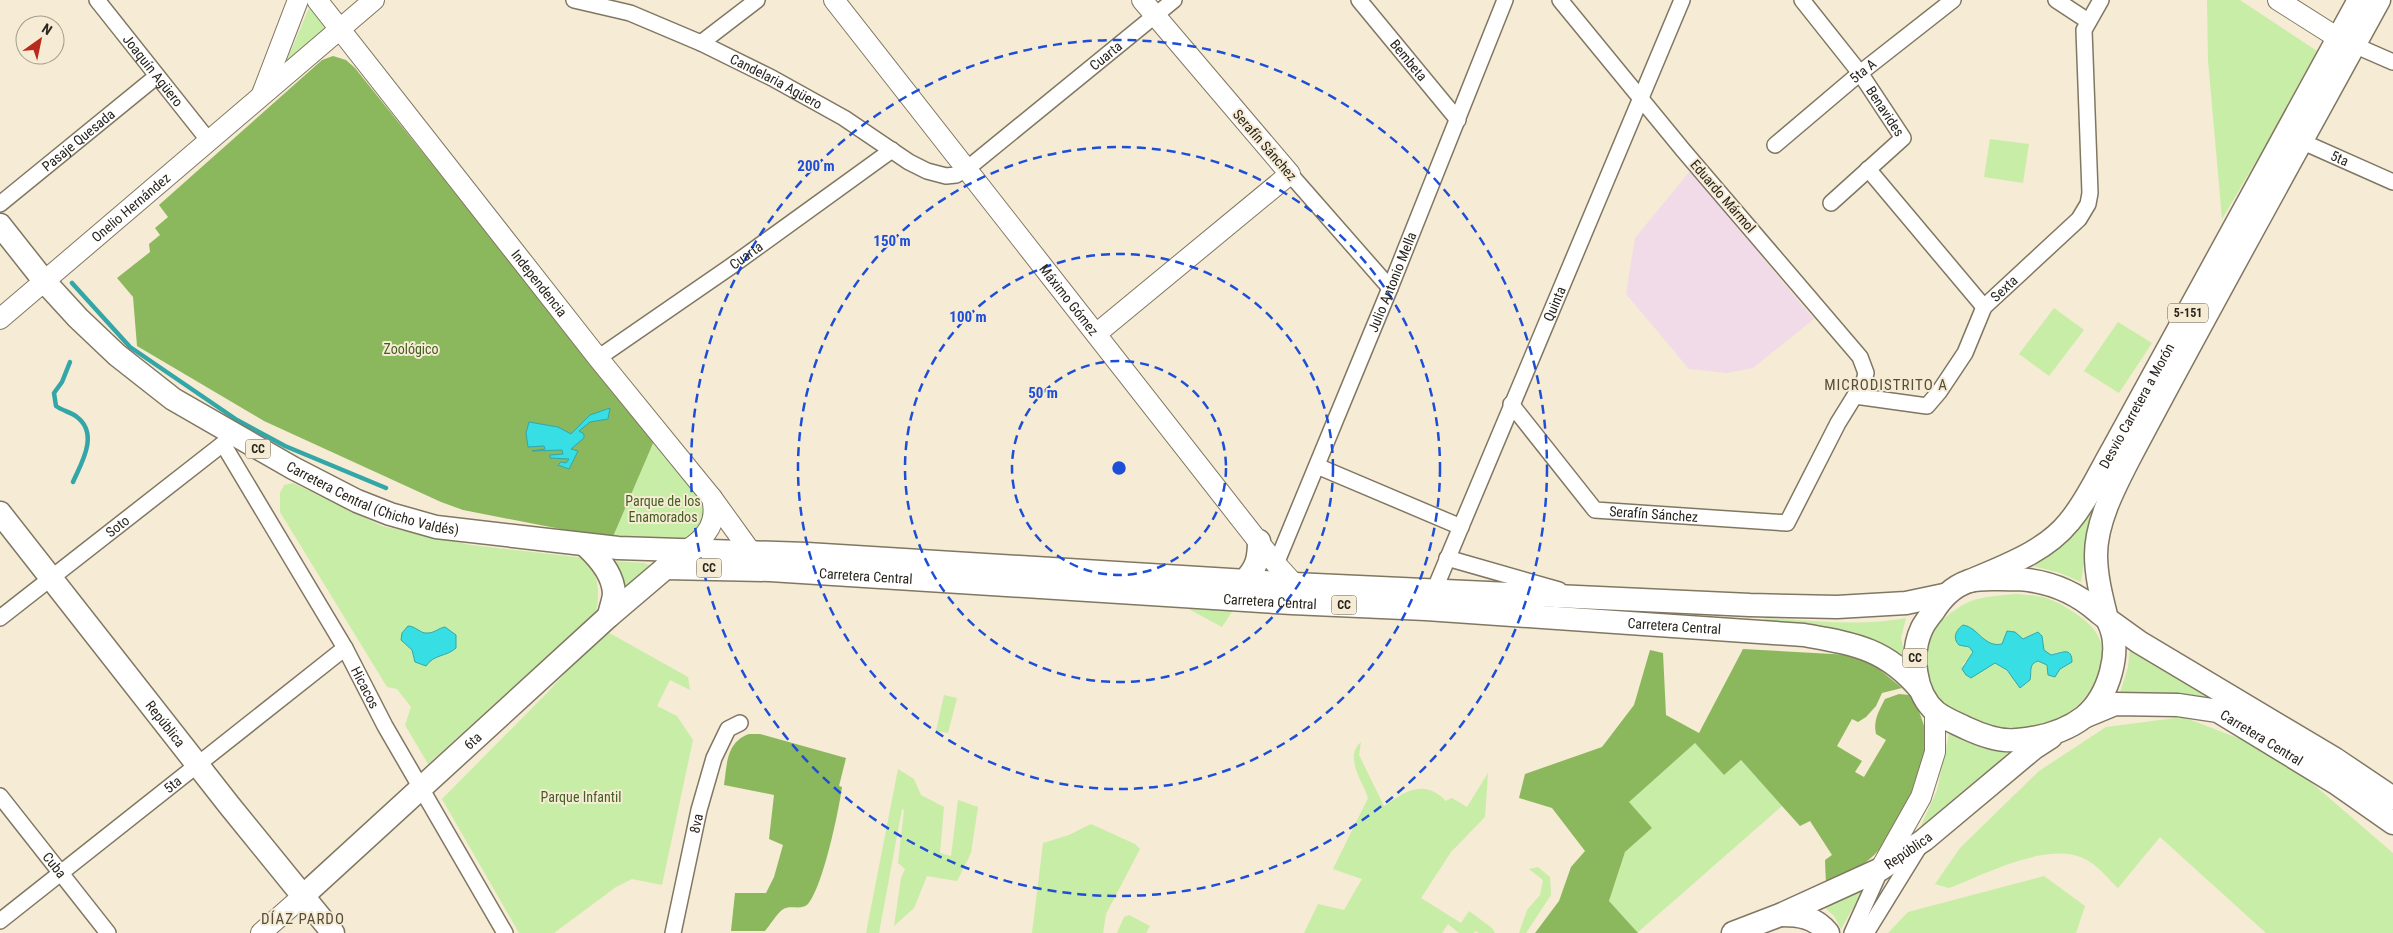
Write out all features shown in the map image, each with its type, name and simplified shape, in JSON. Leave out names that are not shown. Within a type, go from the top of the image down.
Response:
[{"type":"main road","name":"Desvio Carretera a Morón","points":[[2346,42],[2359,0]]},
{"type":"main road","name":"Desvio Carretera a Morón","points":[[1970,581],[2016,560],[2058,535],[2122,453],[2346,42],[2379,0]]},
{"type":"main road","name":"Carretera Central (Chicho Valdés)","points":[[0,225],[45,282],[78,318],[117,355],[228,440],[390,514],[436,527],[586,546],[687,550]]},
{"type":"main road","name":"Desvio Carretera a Morón","points":[[2107,619],[2098,581],[2096,554],[2102,524],[2116,485],[2122,453]]},
{"type":"main road","name":"República","points":[[0,513],[198,766],[333,933]]},
{"type":"main road","points":[[1244,581],[1256,566],[1259,541]]},
{"type":"main road","points":[[586,546],[601,560],[611,580],[614,594],[609,616]]},
{"type":"main road","name":"Carretera Central","points":[[687,550],[752,561],[1431,600],[1804,635],[1858,645],[1882,657],[1908,676],[1920,689]]},
{"type":"main road","name":"6ta","points":[[304,896],[609,616],[687,550]]},
{"type":"main road","name":"Carretera Central","points":[[665,568],[752,561],[1244,581],[1293,593]]},
{"type":"main road","name":"CC","points":[[2034,580],[2063,588],[2084,599],[2107,619],[2115,642],[2112,670],[2099,698],[2085,716],[2060,731],[2016,740],[1991,737],[1950,721],[1935,710],[1920,689],[1915,656],[1922,628],[1944,595],[1970,581],[2034,580]]},
{"type":"main road","name":"Carretera Central","points":[[1431,600],[1583,597],[1765,606],[1837,607],[1906,603],[1944,595]]},
{"type":"main road","name":"Carretera Central","points":[[2107,619],[2139,642],[2336,759],[2393,798]]},
{"type":"main road","name":"Carretera Central","points":[[2085,716],[2115,704],[2178,704],[2218,711],[2336,783],[2393,823]]},
{"type":"main road","name":"República","points":[[1733,933],[1780,915],[1881,869],[1924,840],[2034,748],[2060,731]]},
{"type":"main road","points":[[1780,915],[1807,916],[1823,926],[1828,933]]},
{"type":"street","name":"Joaquín Agüero","points":[[97,0],[209,141]]},
{"type":"street","name":"Onelio Hernández","points":[[262,94],[298,0]]},
{"type":"street","name":"Independencia","points":[[317,0],[598,358],[712,498],[752,561]]},
{"type":"street","name":"Onelio Hernández","points":[[0,319],[374,0]]},
{"type":"street","name":"Candelaria Agüero","points":[[574,0],[630,13],[701,43],[772,78],[844,118],[927,171],[946,176],[956,175],[968,168]]},
{"type":"street","points":[[701,43],[757,0]]},
{"type":"street","name":"Máximo Gómez","points":[[834,0],[968,168],[1259,541],[1276,564],[1293,593]]},
{"type":"street","name":"Serafín Sánchez","points":[[1142,0],[1390,288]]},
{"type":"street","name":"Cuarta","points":[[968,168],[1174,0]]},
{"type":"street","name":"Bembeta","points":[[1359,0],[1458,120]]},
{"type":"street","name":"Julio Antonio Mella","points":[[1276,564],[1390,288],[1505,0]]},
{"type":"street","name":"Eduardo Mármol","points":[[1560,0],[1860,357],[1866,373],[1864,381],[1855,396]]},
{"type":"street","name":"Quinta","points":[[1431,600],[1682,0]]},
{"type":"street","name":"Benavides","points":[[1802,0],[1860,73],[1903,138],[1831,203]]},
{"type":"street","name":"5ta A","points":[[1775,145],[1860,73],[1953,0]]},
{"type":"street","points":[[2056,0],[2088,22]]},
{"type":"street","name":"Sexta","points":[[1855,396],[1927,406],[1940,392],[1965,353],[1984,307],[2079,219],[2088,204],[2084,30],[2101,0]]},
{"type":"street","points":[[2278,0],[2346,42],[2393,62]]},
{"type":"street","name":"Pasaje Quesada","points":[[0,204],[157,76]]},
{"type":"street","name":"5ta","points":[[2294,138],[2393,182]]},
{"type":"street","name":"Cuarta","points":[[598,358],[730,267],[892,150]]},
{"type":"street","points":[[1868,169],[1984,307]]},
{"type":"street","points":[[1096,334],[1290,174]]},
{"type":"street","name":"Serafín Sánchez","points":[[1512,404],[1594,510],[1787,523],[1838,423],[1855,396]]},
{"type":"street","name":"Soto","points":[[0,618],[228,440]]},
{"type":"street","name":"Hicacos","points":[[228,440],[345,648],[385,726],[505,933]]},
{"type":"street","points":[[1317,466],[1460,527]]},
{"type":"street","points":[[687,550],[700,542],[711,527],[715,511],[712,498]]},
{"type":"street","points":[[1447,558],[1583,597]]},
{"type":"street","name":"5ta","points":[[0,921],[345,648]]},
{"type":"street","points":[[1852,933],[1881,869],[1921,797],[1935,752],[1935,710]]},
{"type":"street","name":"8va","points":[[673,933],[698,810],[714,758],[728,729],[740,723]]},
{"type":"street","name":"Cuba","points":[[0,796],[108,933]]},
{"type":"street","points":[[1866,933],[1924,840]]},
{"type":"street","name":"6ta","points":[[261,933],[304,896]]},
{"type":"shaded area","points":[[1690,171],[1814,319],[1753,368],[1727,373],[1689,369],[1626,294],[1635,238]]},
{"type":"green space","points":[[2207,0],[2240,0],[2320,53],[2222,219],[2208,60]]},
{"type":"green space","points":[[312,6],[330,27],[285,65],[309,8]]},
{"type":"green space","name":"Zoológico","points":[[333,56],[346,60],[355,68],[654,441],[612,539],[463,510],[441,502],[264,421],[137,346],[133,297],[117,278],[150,252],[149,244],[160,235],[155,228],[168,217],[159,205],[322,60]]},
{"type":"green space","points":[[1990,139],[2029,144],[2023,183],[1984,177]]},
{"type":"green space","points":[[2054,308],[2084,330],[2049,376],[2019,354]]},
{"type":"green space","points":[[2118,322],[2152,343],[2119,393],[2084,371]]},
{"type":"green space","name":"Parque de los Enamorados","points":[[654,441],[707,509],[708,516],[686,545],[612,539]]},
{"type":"green space","points":[[293,483],[382,526],[471,545],[585,558],[596,577],[598,598],[596,613],[428,764],[405,725],[411,707],[397,689],[387,687],[280,512],[280,493],[284,485]]},
{"type":"green space","points":[[2092,512],[2081,582],[2060,573],[2033,566],[2065,544]]},
{"type":"green space","points":[[611,561],[644,563],[650,565],[619,596]]},
{"type":"green space","points":[[2016,594],[2043,597],[2055,602],[2075,613],[2091,626],[2100,639],[2101,668],[2087,695],[2064,717],[2052,724],[2037,728],[2008,729],[1984,726],[1958,715],[1940,701],[1930,682],[1926,665],[1926,649],[1931,634],[1943,619],[1954,610],[1971,601],[1986,597]],"holes":[[[1975,630],[1986,641],[1994,644],[2002,644],[2006,634],[2015,633],[2023,639],[2027,639],[2034,633],[2042,636],[2044,650],[2051,655],[2061,651],[2070,653],[2072,662],[2048,675],[2047,665],[2038,661],[2035,662],[2029,670],[2026,684],[2022,687],[2003,668],[1995,663],[1984,669],[1962,665],[1972,656],[1972,650],[1966,647]]]},
{"type":"green space","points":[[1183,606],[1235,607],[1222,627]]},
{"type":"green space","points":[[1765,618],[1871,622],[1906,618],[1901,638],[1906,660],[1764,623]]},
{"type":"green space","name":"Parque Infantil","points":[[604,630],[688,677],[690,690],[670,680],[657,706],[677,716],[693,740],[662,885],[632,879],[616,887],[554,933],[519,933],[442,799],[548,692]]},
{"type":"green space","points":[[2130,647],[2225,702],[2173,694],[2120,693],[2128,667]]},
{"type":"green space","points":[[1743,649],[1850,655],[1874,665],[1902,688],[1882,693],[1876,706],[1866,717],[1858,722],[1852,719],[1837,746],[1862,761],[1855,772],[1864,777],[1886,740],[1876,734],[1875,729],[1877,716],[1885,699],[1899,694],[1910,695],[1919,711],[1925,729],[1927,741],[1926,755],[1916,789],[1898,824],[1887,840],[1866,862],[1826,885],[1825,860],[1832,855],[1810,821],[1800,826],[1741,760],[1724,775],[1695,743],[1629,802],[1652,828],[1625,852],[1609,901],[1638,933],[1535,933],[1559,901],[1571,867],[1585,851],[1552,808],[1519,798],[1525,774],[1602,747],[1634,705],[1650,650],[1663,653],[1666,715],[1699,733]]},
{"type":"green space","points":[[944,695],[957,698],[948,733],[936,731]]},
{"type":"green space","points":[[2183,717],[2277,753],[2393,853],[2393,933],[2266,933],[2160,837],[2118,888],[2090,862],[2075,855],[2058,854],[2020,860],[1949,888],[1935,884],[1960,848],[2039,771],[2106,727]]},
{"type":"green space","points":[[1950,729],[2019,747],[1916,837],[1937,790]]},
{"type":"green space","points":[[749,734],[760,734],[846,758],[839,786],[842,787],[838,813],[825,866],[814,895],[805,906],[782,910],[765,931],[731,931],[735,893],[766,893],[774,877],[783,845],[769,839],[774,795],[724,785],[727,762],[732,748],[741,738]]},
{"type":"green space","points":[[1361,742],[1359,755],[1384,806],[1409,791],[1422,789],[1436,793],[1445,801],[1452,798],[1467,807],[1488,773],[1485,817],[1451,852],[1421,898],[1461,923],[1469,911],[1492,928],[1495,933],[1479,933],[1475,931],[1474,933],[1459,933],[1448,924],[1442,933],[1304,933],[1318,904],[1344,910],[1362,879],[1333,869],[1368,798],[1354,762],[1356,748]]},
{"type":"green space","points":[[1695,743],[1724,775],[1741,760],[1782,806],[1637,933],[1609,901],[1625,852],[1652,828],[1628,802]]},
{"type":"green space","points":[[898,769],[914,779],[921,795],[944,807],[940,853],[951,856],[958,800],[978,807],[971,853],[957,881],[927,876],[914,908],[894,926],[901,878],[905,869],[898,863],[904,810],[902,809],[879,933],[866,933]]},
{"type":"green space","points":[[1091,824],[1135,844],[1140,849],[1106,914],[1103,933],[1032,933],[1043,843],[1069,835]]},
{"type":"green space","points":[[1538,867],[1550,877],[1551,895],[1526,933],[1519,933],[1527,910],[1540,895],[1543,880],[1529,869]]},
{"type":"green space","points":[[2044,876],[2085,906],[2076,933],[1888,933],[1908,912]]},
{"type":"green space","points":[[1867,883],[1841,929],[1834,916],[1820,903]]},
{"type":"green space","points":[[1129,915],[1150,926],[1146,933],[1117,933],[1124,917]]},
{"type":"water","points":[[610,408],[608,419],[590,422],[579,431],[584,434],[584,438],[571,449],[578,451],[569,469],[558,465],[561,462],[566,463],[569,459],[550,458],[550,455],[563,454],[562,450],[532,451],[545,449],[544,446],[528,447],[526,433],[529,422],[558,427],[571,434],[590,415]]},
{"type":"water","points":[[1963,625],[1973,629],[1990,643],[1996,644],[2002,644],[2007,631],[2015,632],[2023,639],[2038,632],[2042,636],[2044,650],[2051,655],[2068,652],[2072,657],[2072,662],[2060,669],[2055,677],[2048,675],[2047,665],[2038,661],[2035,662],[2032,666],[2030,680],[2020,688],[2007,670],[1995,663],[1971,678],[1962,669],[1973,652],[1969,647],[1959,645],[1955,637],[1958,629]]},
{"type":"water","points":[[408,626],[425,633],[445,627],[456,635],[456,648],[436,657],[426,666],[415,662],[412,650],[401,640],[402,633]]},
{"type":"waterway","points":[[72,283],[130,347],[237,420],[285,446],[386,488]]},
{"type":"waterway","points":[[70,362],[62,382],[54,393],[56,406],[77,417],[84,424],[87,432],[87,448],[73,482]]},
{"type":"district","name":"MICRODISTRITO A","points":[[1886,385]]},
{"type":"district","name":"DÍAZ PARDO","points":[[303,919]]}]
